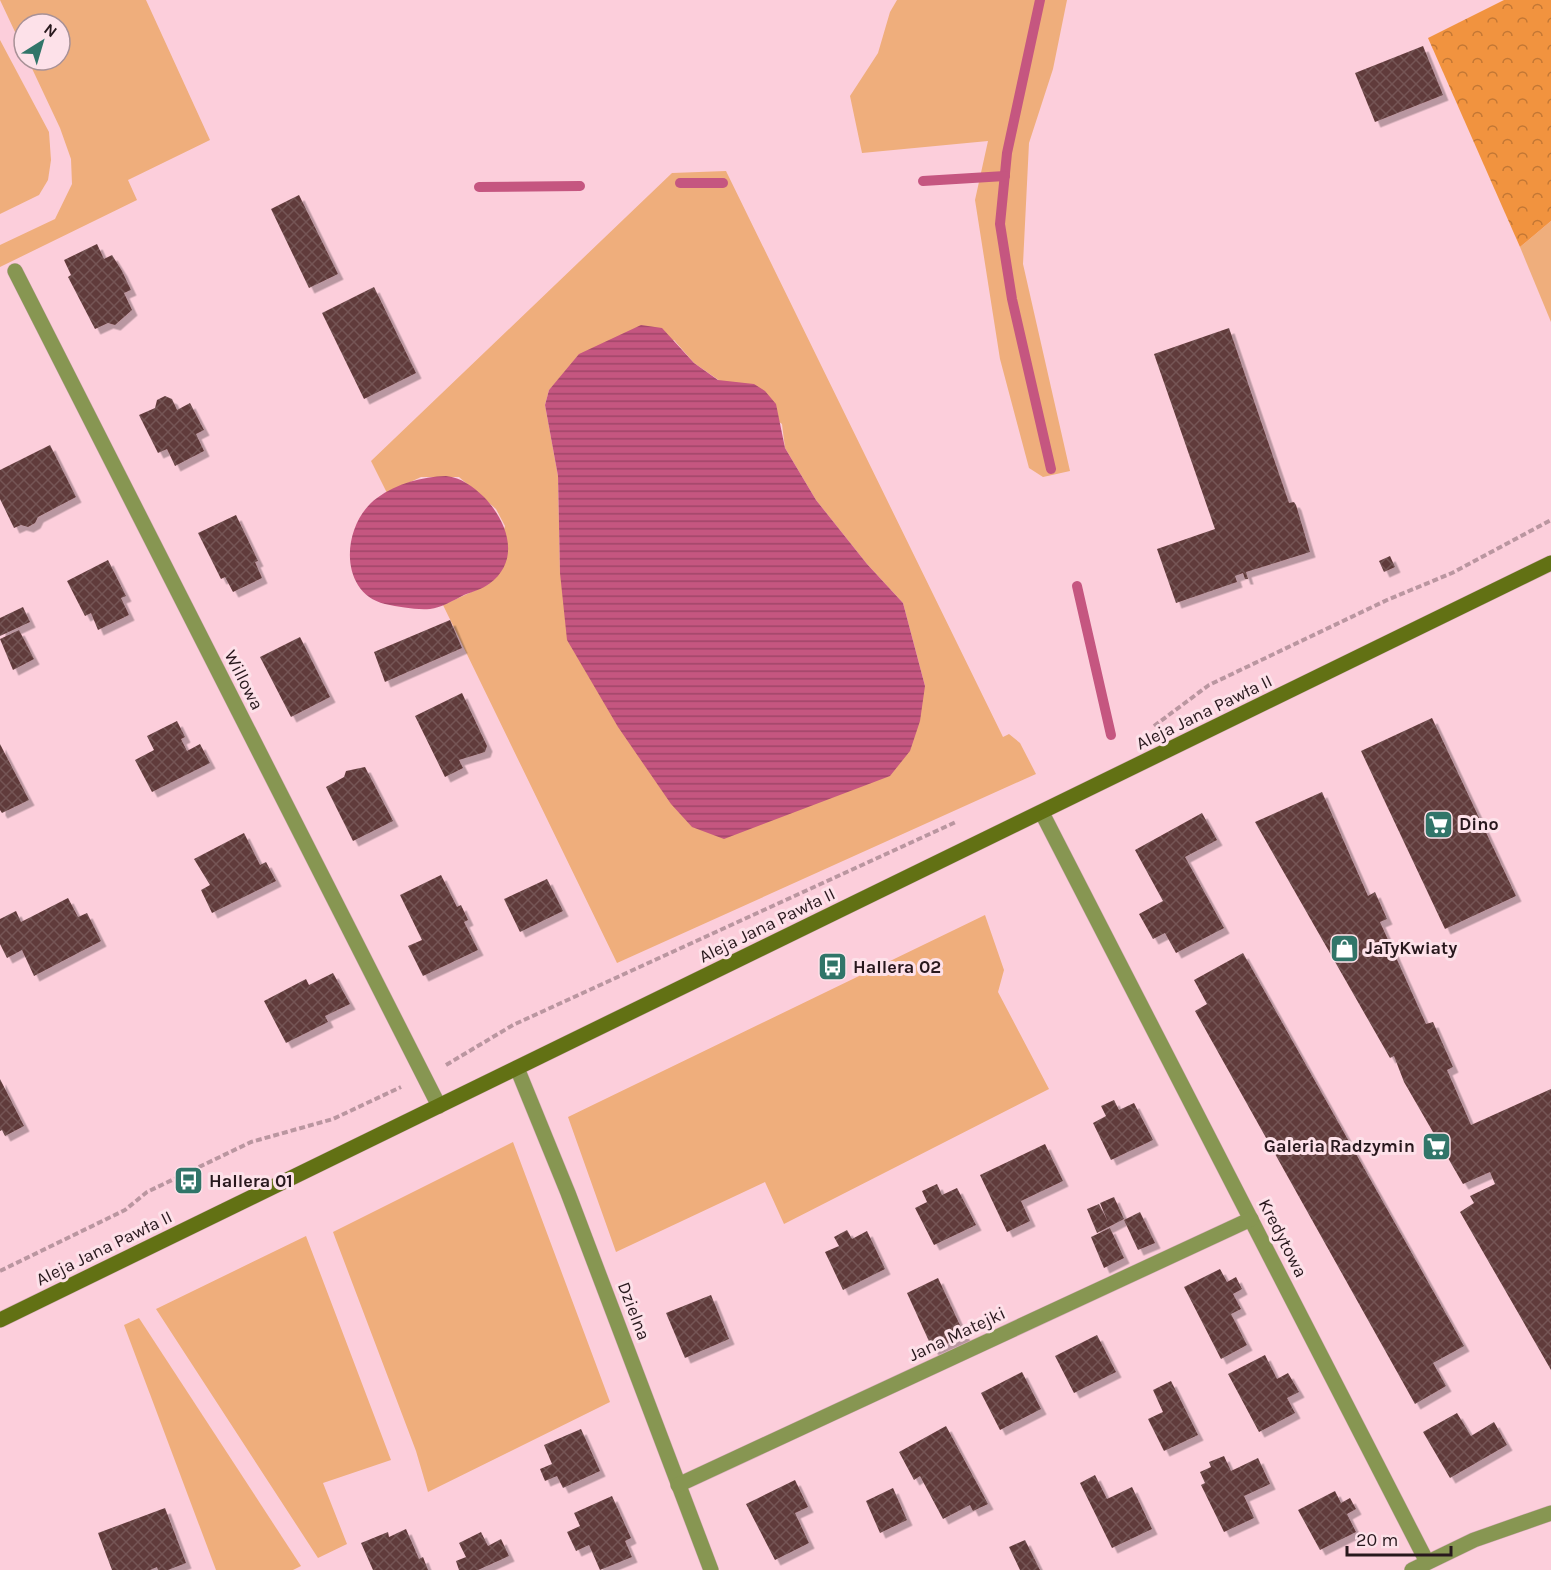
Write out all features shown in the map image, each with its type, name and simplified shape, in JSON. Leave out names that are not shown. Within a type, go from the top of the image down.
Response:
[{"type":"street","name":"Willowa","points":[[15,271],[440,1106]]},
{"type":"street","name":"Aleja Jana Pawła II","points":[[0,1320],[1551,563]]},
{"type":"street","name":"Kredytowa","points":[[1042,813],[1427,1562]]},
{"type":"street","name":"Dzielna","points":[[517,1068],[568,1193],[711,1570]]},
{"type":"street","name":"Jana Matejki","points":[[678,1485],[1251,1219]]},
{"type":"street","points":[[1412,1570],[1474,1540],[1551,1513]]},
{"type":"path","points":[[1183,704],[1209,685],[1387,600],[1452,573],[1551,520]]},
{"type":"path","points":[[0,1270],[126,1210],[147,1192],[251,1142],[333,1119],[424,1076],[513,1025],[915,841]]},
{"type":"shaded area","points":[[0,0],[146,0],[210,140],[128,180],[137,200],[0,267],[0,245],[55,219],[72,184],[71,159],[60,128],[34,72],[72,72],[72,12],[12,12],[12,26]]},
{"type":"shaded area","points":[[897,0],[1067,0],[1053,69],[1029,143],[1023,264],[1070,471],[1043,477],[1029,468],[1000,359],[975,200],[988,141],[862,153],[850,96],[878,53],[890,12]]},
{"type":"shaded area","points":[[0,40],[12,63],[12,72],[17,72],[49,132],[51,160],[48,180],[39,195],[0,214]]},
{"type":"shaded area","points":[[726,171],[1003,737],[1009,734],[1020,743],[1036,774],[617,963],[443,605],[489,584],[505,526],[496,509],[459,477],[421,477],[387,493],[371,461],[672,173]],"holes":[[[674,340],[694,363],[782,424],[785,448],[816,500],[867,564],[903,603],[925,686],[560,573],[558,476],[545,405],[549,390],[561,377]]]},
{"type":"shaded area","points":[[1551,221],[1551,322],[1520,247]]},
{"type":"shaded area","points":[[641,325],[662,328],[694,363],[718,380],[754,384],[765,391],[776,404],[785,448],[816,500],[867,564],[903,603],[925,686],[920,721],[910,751],[890,776],[724,839],[692,827],[671,804],[618,727],[567,640],[560,573],[558,476],[545,405],[549,390],[579,354]]},
{"type":"shaded area","points":[[446,476],[462,481],[475,489],[499,517],[508,540],[508,552],[499,574],[489,584],[430,609],[385,604],[369,597],[359,586],[352,572],[350,556],[351,539],[365,509],[377,498],[401,485],[419,479]]},
{"type":"shaded area","points":[[985,915],[1004,970],[998,992],[1049,1089],[784,1224],[765,1182],[616,1252],[568,1117]]},
{"type":"shaded area","points":[[513,1142],[610,1402],[428,1492],[416,1451],[333,1232]]},
{"type":"shaded area","points":[[306,1236],[391,1460],[323,1483],[347,1544],[318,1558],[156,1309]]},
{"type":"shaded area","points":[[139,1318],[301,1566],[293,1570],[216,1570],[124,1325]]},
{"type":"green space","points":[[1504,0],[1551,0],[1551,221],[1520,247],[1428,38]]},
{"type":"building","points":[[1423,46],[1443,95],[1375,122],[1355,73]]},
{"type":"building","points":[[299,195],[338,274],[309,288],[271,209]]},
{"type":"building","points":[[97,244],[104,259],[112,255],[122,271],[131,290],[124,293],[132,310],[115,325],[108,323],[95,329],[68,277],[71,275],[64,260]]},
{"type":"building","points":[[374,287],[416,373],[364,399],[322,313]]},
{"type":"building","points":[[1229,328],[1289,503],[1294,502],[1296,505],[1310,552],[1246,572],[1248,579],[1245,579],[1243,573],[1235,576],[1237,582],[1176,603],[1157,549],[1215,529],[1154,354]]},
{"type":"building","points":[[165,396],[172,399],[177,410],[190,403],[204,430],[196,434],[204,451],[175,466],[167,449],[158,453],[139,415],[155,408],[157,400]]},
{"type":"building","points":[[50,445],[76,497],[38,517],[35,523],[28,527],[21,525],[14,528],[0,499],[0,470]]},
{"type":"building","points":[[236,515],[258,561],[255,562],[262,578],[233,592],[225,577],[221,579],[198,533]]},
{"type":"building","points":[[1390,556],[1395,567],[1384,572],[1379,561]]},
{"type":"building","points":[[108,560],[126,596],[121,598],[129,615],[98,630],[91,613],[85,616],[67,581]]},
{"type":"building","points":[[23,607],[30,622],[0,636],[0,618]]},
{"type":"building","points":[[450,620],[462,648],[385,682],[374,652]]},
{"type":"building","points":[[19,630],[34,659],[13,670],[0,639]]},
{"type":"building","points":[[300,637],[330,697],[291,717],[260,657]]},
{"type":"building","points":[[462,693],[487,746],[485,752],[459,760],[463,768],[445,777],[415,716]]},
{"type":"building","name":"Dino","points":[[1432,718],[1516,896],[1445,929],[1361,751]]},
{"type":"building","points":[[177,721],[185,737],[181,739],[187,751],[200,744],[210,763],[152,792],[135,760],[154,750],[147,736]]},
{"type":"building","points":[[0,744],[29,800],[2,813],[0,810]]},
{"type":"building","points":[[365,767],[393,821],[353,841],[326,787],[344,777],[346,771]]},
{"type":"building","points":[[1322,792],[1368,896],[1375,892],[1387,919],[1380,922],[1426,1024],[1433,1022],[1453,1067],[1447,1070],[1471,1125],[1551,1089],[1551,1370],[1460,1212],[1474,1203],[1470,1196],[1495,1184],[1490,1172],[1463,1184],[1404,1082],[1394,1056],[1390,1058],[1255,822]]},
{"type":"building","points":[[1202,813],[1217,840],[1185,857],[1224,928],[1176,953],[1165,933],[1153,939],[1139,914],[1163,901],[1135,850]]},
{"type":"building","points":[[244,833],[260,865],[266,862],[276,881],[212,913],[201,890],[210,885],[194,859]]},
{"type":"building","points":[[441,875],[457,907],[461,905],[468,920],[464,922],[478,950],[423,976],[408,946],[422,940],[400,895]]},
{"type":"building","points":[[547,879],[563,911],[520,932],[504,899]]},
{"type":"building","points":[[68,898],[78,917],[87,913],[101,941],[34,976],[22,950],[7,958],[0,944],[0,919],[16,911],[21,922]]},
{"type":"building","points":[[1243,953],[1464,1346],[1433,1363],[1446,1386],[1415,1404],[1195,1011],[1207,1004],[1194,980]]},
{"type":"building","points":[[333,973],[350,1004],[325,1016],[328,1022],[286,1043],[264,1001],[306,979],[309,985]]},
{"type":"building","points":[[0,1079],[24,1126],[5,1136],[2,1130],[0,1131]]},
{"type":"building","points":[[1114,1100],[1119,1110],[1134,1103],[1153,1140],[1111,1160],[1093,1123],[1106,1116],[1101,1106]]},
{"type":"building","points":[[1045,1144],[1063,1181],[1021,1201],[1030,1221],[1007,1232],[980,1175]]},
{"type":"building","points":[[937,1184],[942,1195],[957,1188],[976,1225],[934,1245],[915,1208],[927,1202],[922,1191]]},
{"type":"building","points":[[1114,1197],[1124,1219],[1097,1233],[1087,1209],[1099,1204],[1108,1222],[1100,1203]]},
{"type":"building","points":[[1140,1212],[1155,1243],[1138,1250],[1124,1220]]},
{"type":"building","points":[[1110,1228],[1124,1258],[1104,1268],[1091,1237]]},
{"type":"building","points":[[847,1230],[852,1239],[867,1231],[885,1269],[843,1290],[825,1252],[839,1246],[834,1237]]},
{"type":"building","points":[[1220,1269],[1227,1282],[1236,1277],[1242,1289],[1233,1294],[1241,1309],[1231,1314],[1247,1345],[1221,1359],[1184,1287]]},
{"type":"building","points":[[938,1278],[965,1336],[933,1350],[907,1293]]},
{"type":"building","points":[[711,1295],[729,1339],[685,1358],[666,1313]]},
{"type":"building","points":[[1097,1335],[1116,1372],[1074,1393],[1055,1356]]},
{"type":"building","points":[[1265,1355],[1277,1379],[1288,1373],[1299,1392],[1287,1398],[1295,1413],[1259,1432],[1228,1374]]},
{"type":"building","points":[[1022,1372],[1041,1409],[1000,1430],[981,1393]]},
{"type":"building","points":[[1171,1381],[1198,1435],[1164,1451],[1148,1419],[1163,1412],[1153,1390]]},
{"type":"building","points":[[1457,1413],[1471,1436],[1494,1422],[1507,1445],[1450,1478],[1423,1432]]},
{"type":"building","points":[[946,1426],[988,1504],[973,1511],[970,1505],[943,1519],[920,1476],[914,1480],[899,1452]]},
{"type":"building","points":[[581,1429],[600,1471],[563,1488],[557,1476],[545,1481],[540,1469],[552,1464],[544,1445]]},
{"type":"building","points":[[1224,1456],[1231,1471],[1258,1458],[1270,1484],[1244,1496],[1254,1518],[1224,1532],[1201,1485],[1205,1483],[1200,1472],[1211,1467],[1209,1462]]},
{"type":"building","points":[[1095,1475],[1107,1499],[1132,1487],[1152,1529],[1112,1548],[1080,1483]]},
{"type":"building","points":[[795,1480],[808,1507],[795,1513],[809,1543],[775,1560],[746,1504]]},
{"type":"building","points":[[893,1488],[907,1520],[880,1533],[866,1501]]},
{"type":"building","points":[[1335,1491],[1341,1503],[1350,1498],[1356,1509],[1347,1514],[1356,1532],[1320,1550],[1298,1510]]},
{"type":"building","points":[[612,1496],[631,1538],[625,1541],[632,1557],[600,1570],[589,1545],[576,1551],[567,1532],[580,1526],[574,1513]]},
{"type":"building","points":[[165,1508],[186,1563],[168,1570],[158,1570],[157,1567],[150,1570],[112,1570],[98,1533]]},
{"type":"building","points":[[406,1529],[419,1559],[423,1557],[428,1570],[373,1570],[361,1543],[388,1532],[389,1537]]},
{"type":"building","points":[[481,1532],[488,1546],[501,1539],[509,1556],[478,1570],[459,1570],[456,1561],[466,1557],[459,1543]]},
{"type":"building","points":[[1025,1540],[1040,1570],[1020,1570],[1009,1547]]},
{"type":"waterway","points":[[1040,0],[1007,153],[1000,224],[1012,299],[1051,469]]},
{"type":"waterway","points":[[923,181],[1005,176]]},
{"type":"waterway","points":[[680,183],[723,183]]},
{"type":"waterway","points":[[479,187],[580,186]]},
{"type":"waterway","points":[[1077,586],[1111,735]]},
{"type":"place","name":"Dino","points":[[1438,824]]},
{"type":"place","name":"JaTyKwiaty","points":[[1344,948]]},
{"type":"place","name":"Hallera 02","points":[[832,967]]},
{"type":"place","name":"Galeria Radzymin","points":[[1436,1146]]},
{"type":"place","name":"Hallera 01","points":[[188,1181]]}]
